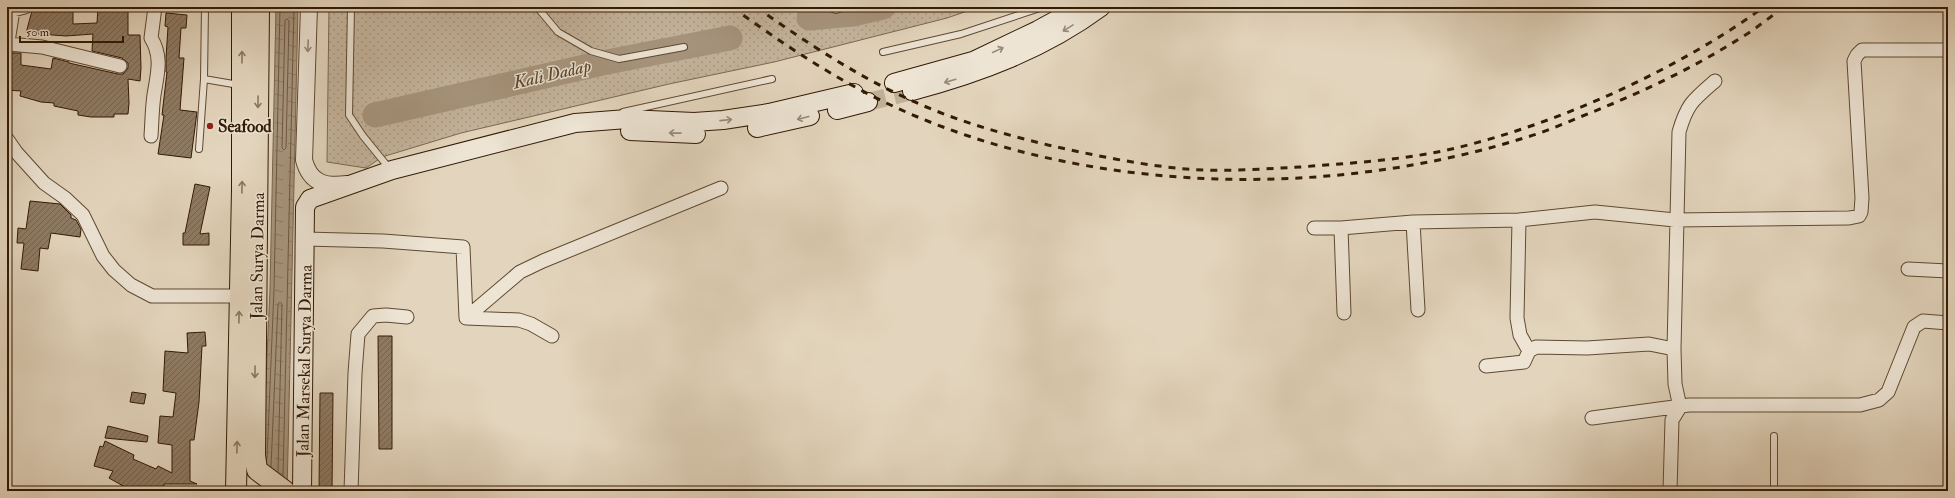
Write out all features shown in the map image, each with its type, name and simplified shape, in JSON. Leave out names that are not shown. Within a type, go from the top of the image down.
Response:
[{"type":"main road","name":"Jalan Surya Darma","points":[[236,489],[240,296],[242,7]]},
{"type":"main road","name":"Jalan Surya Darma","points":[[259,7],[255,448],[260,472]]},
{"type":"main road","points":[[894,83],[973,61],[1038,30],[1080,7]]},
{"type":"main road","points":[[912,92],[971,75],[1005,62],[1047,41],[1101,7]]},
{"type":"main road","points":[[861,98],[782,123],[725,133],[682,134],[588,129],[537,132],[575,123],[627,119],[694,122],[723,120],[861,98]]},
{"type":"main road","name":"Jalan Marsekal Surya Darma","points":[[302,491],[306,204],[310,199],[392,170],[537,132]]},
{"type":"main road","points":[[236,489],[260,472],[285,491]]},
{"type":"street","points":[[25,7],[13,10],[8,46],[42,47],[120,66]]},
{"type":"street","points":[[151,136],[154,96],[159,64],[156,46],[151,38],[155,7]]},
{"type":"street","points":[[309,7],[304,160],[311,175],[324,184],[339,185],[366,180]]},
{"type":"street","points":[[1314,228],[1341,228],[1412,222],[1519,220],[1595,212],[1676,220],[1849,218],[1859,216],[1861,212],[1862,198],[1854,61],[1857,55],[1862,50],[1948,50]]},
{"type":"street","points":[[1670,491],[1672,420],[1680,406],[1675,384],[1674,349],[1679,132],[1684,114],[1692,100],[1715,81]]},
{"type":"street","points":[[7,139],[16,152],[44,182],[66,198],[83,215],[103,256],[114,270],[131,284],[152,296],[240,296]]},
{"type":"street","points":[[466,318],[520,272],[550,258],[721,188]]},
{"type":"street","points":[[1519,220],[1517,318],[1520,335],[1529,351]]},
{"type":"street","points":[[1412,222],[1418,310]]},
{"type":"street","points":[[1341,228],[1344,313]]},
{"type":"street","points":[[305,235],[463,247],[466,318]]},
{"type":"street","points":[[1908,269],[1948,271]]},
{"type":"street","points":[[351,491],[355,373],[358,334],[373,316],[386,315],[407,317]]},
{"type":"street","points":[[466,318],[519,320],[531,324],[552,336]]},
{"type":"street","points":[[1592,418],[1680,406],[1860,405],[1879,400],[1888,392],[1914,327],[1923,321],[1948,323]]},
{"type":"street","points":[[1486,366],[1524,362],[1529,351],[1536,347],[1587,348],[1649,344],[1674,349]]},
{"type":"lane","points":[[199,149],[204,79],[205,7]]},
{"type":"lane","points":[[351,7],[349,115],[363,136],[392,170]]},
{"type":"lane","points":[[537,7],[558,32],[591,51],[619,59],[684,47]]},
{"type":"lane","points":[[828,7],[836,10],[846,7]]},
{"type":"lane","points":[[883,52],[974,30],[1043,7]]},
{"type":"lane","points":[[204,79],[242,85]]},
{"type":"lane","points":[[575,123],[772,79]]},
{"type":"lane","points":[[1774,436],[1774,491]]},
{"type":"shaded area","points":[[329,7],[979,7],[947,18],[774,62],[669,84],[461,133],[382,157],[366,168],[327,162]]},
{"type":"water","points":[[276,7],[298,7],[287,491],[261,491],[270,289]]},
{"type":"building","points":[[33,7],[73,7],[73,24],[97,23],[98,7],[128,7],[128,35],[140,35],[141,68],[140,81],[128,79],[128,114],[114,114],[114,117],[91,117],[78,115],[78,111],[54,106],[54,103],[41,102],[20,96],[21,91],[7,90],[7,62],[9,56],[14,53],[21,53],[21,65],[51,69],[53,58],[118,74],[123,74],[128,68],[128,63],[122,58],[92,51],[93,34],[66,36],[26,33]]},
{"type":"building","points":[[166,13],[187,15],[186,28],[181,28],[179,58],[184,58],[180,110],[197,112],[191,158],[158,154],[164,115],[162,115],[167,72],[166,58],[168,27],[165,26]]},
{"type":"building","points":[[195,184],[210,187],[200,234],[209,233],[209,245],[183,245],[183,233],[185,233]]},
{"type":"building","points":[[30,201],[60,204],[71,215],[71,218],[76,220],[81,229],[80,237],[51,233],[48,249],[40,248],[38,271],[21,269],[24,243],[17,243],[18,228],[26,229]]},
{"type":"building","points":[[205,332],[206,346],[202,346],[199,402],[194,440],[190,440],[190,481],[197,484],[164,484],[163,491],[132,491],[109,478],[113,471],[94,466],[100,446],[103,447],[105,441],[134,455],[133,459],[156,469],[158,466],[172,473],[172,445],[158,443],[160,416],[173,417],[176,393],[163,391],[165,351],[188,353],[187,333]]},
{"type":"building","points":[[378,336],[392,336],[392,449],[379,449]]},
{"type":"building","points":[[132,392],[146,394],[144,404],[130,402]]},
{"type":"building","points":[[320,393],[333,393],[332,491],[319,491]]},
{"type":"building","points":[[108,426],[148,436],[147,442],[105,438]]},
{"type":"waterway","name":"Kali Dadap","points":[[809,18],[853,14],[883,7]]},
{"type":"waterway","name":"Kali Dadap","points":[[375,115],[602,63],[730,38]]},
{"type":"tunnel","points":[[868,102],[912,91]]},
{"type":"railway","points":[[732,7],[795,51],[860,90],[906,112],[979,139],[1055,160],[1134,173],[1214,179],[1295,178],[1374,171],[1452,157],[1534,135],[1622,100],[1684,71],[1748,34],[1784,7]]},
{"type":"railway","points":[[756,7],[847,67],[885,88],[921,105],[957,119],[1048,145],[1099,156],[1169,167],[1214,170],[1300,167],[1398,158],[1456,148],[1496,137],[1576,109],[1656,73],[1694,52],[1764,7]]},
{"type":"place","name":"Seafood","points":[[210,126]]}]
